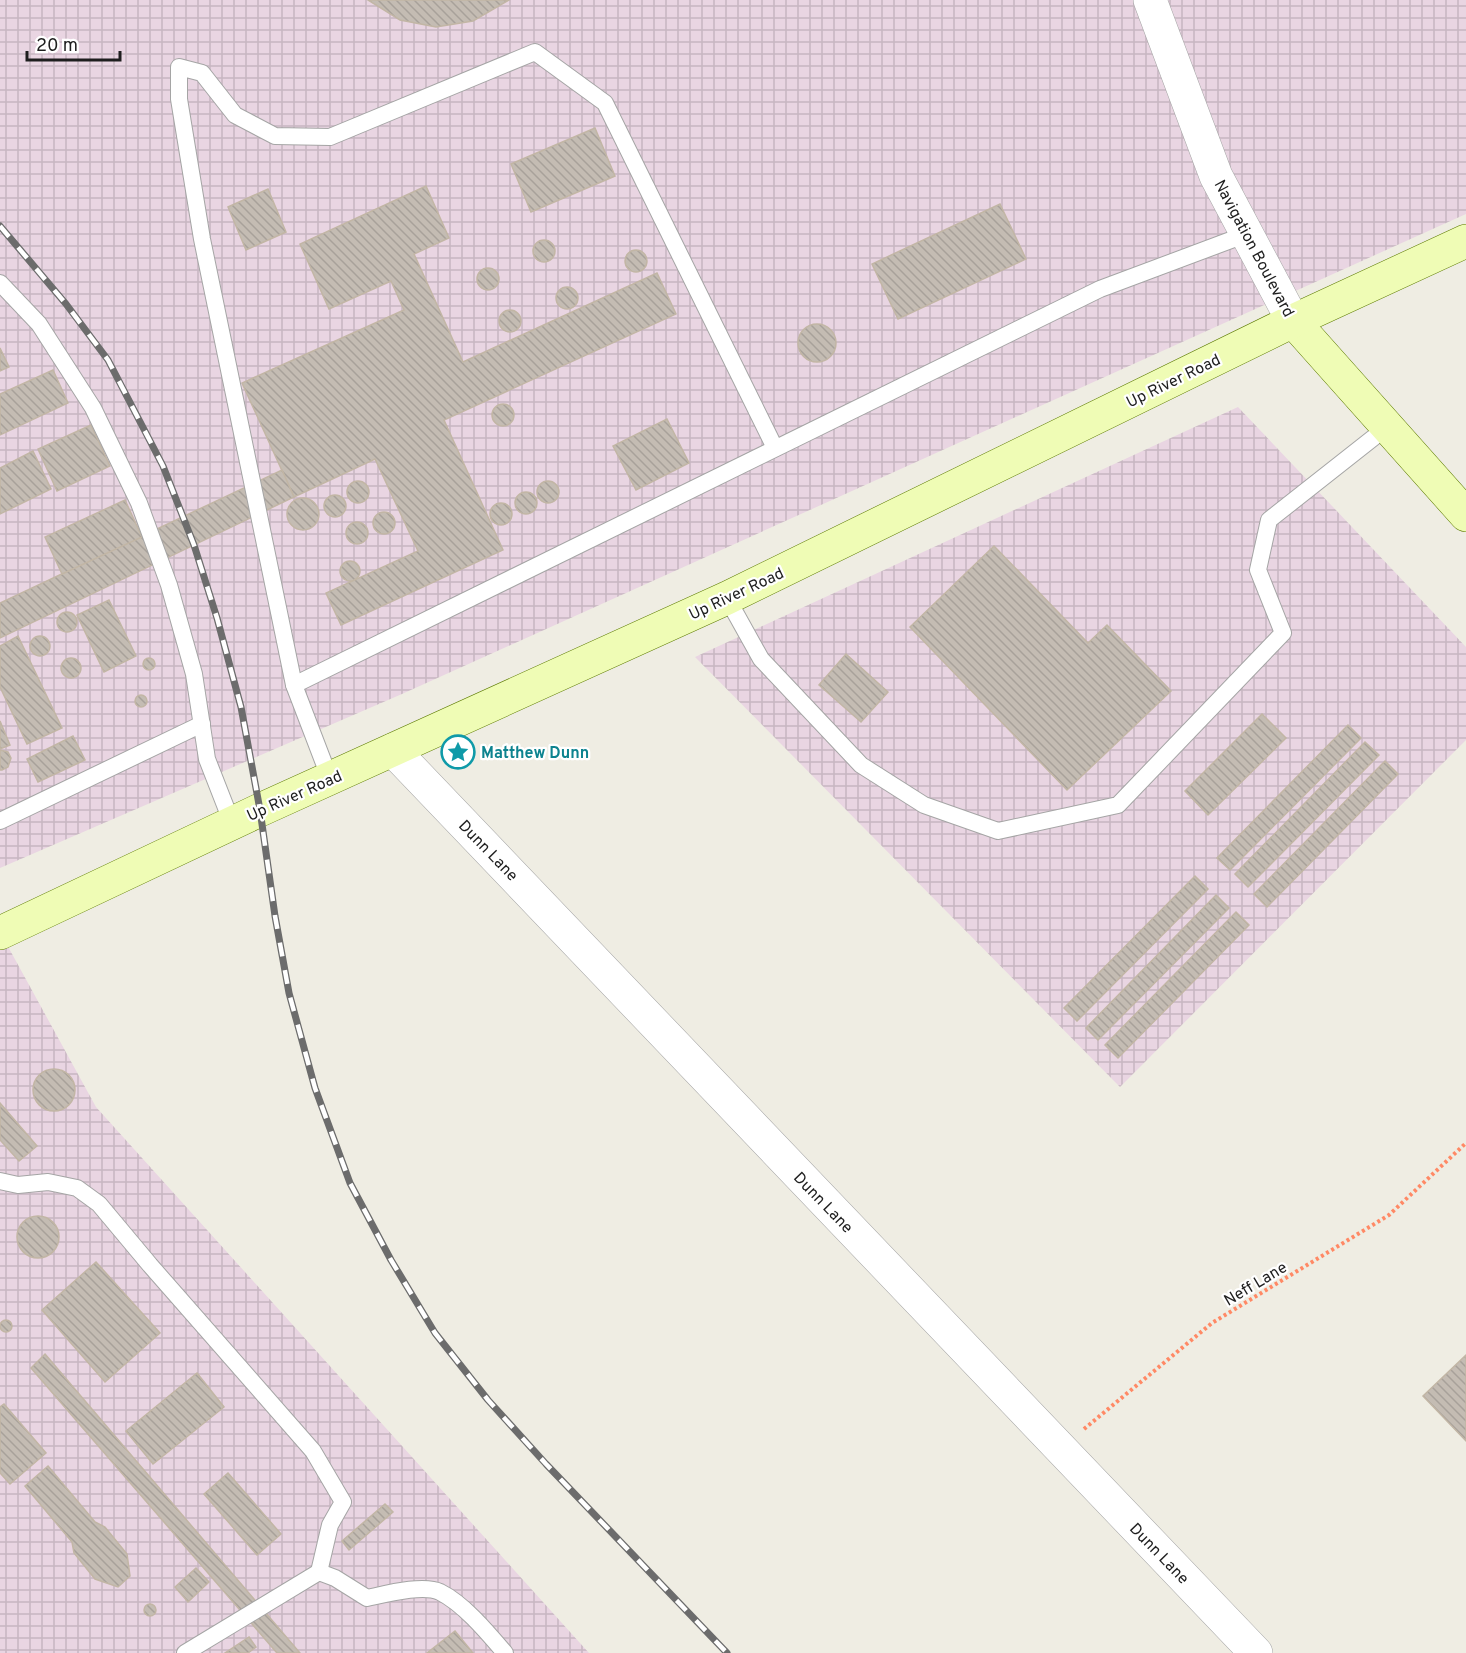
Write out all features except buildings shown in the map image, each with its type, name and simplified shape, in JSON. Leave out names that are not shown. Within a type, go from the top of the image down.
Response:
[{"type":"street","name":"Navigation Boulevard","points":[[1150,0],[1216,176],[1293,321],[1466,515]]},
{"type":"street","name":"Up River Road","points":[[0,933],[232,823],[727,598],[1293,321],[1466,241]]},
{"type":"street","name":"Dunn Lane","points":[[393,750],[1256,1653]]},
{"type":"lane","points":[[330,779],[294,685],[202,239],[179,99],[179,67],[202,73],[235,115],[275,136],[330,137],[535,52],[605,102],[775,448]]},
{"type":"lane","points":[[294,685],[1100,289],[1247,234]]},
{"type":"lane","points":[[0,283],[39,324],[93,408],[139,504],[169,585],[194,674],[207,759],[232,823]]},
{"type":"lane","points":[[727,598],[761,659],[861,765],[924,805],[1002,831],[1118,805],[1283,633],[1258,570],[1269,520],[1387,427]]},
{"type":"lane","points":[[0,821],[202,724]]},
{"type":"lane","points":[[0,1181],[18,1185],[48,1182],[77,1188],[99,1204],[313,1451],[343,1502],[330,1525],[319,1572],[185,1653]]},
{"type":"lane","points":[[319,1572],[334,1578],[367,1598],[410,1589],[439,1592],[475,1619],[505,1653]]},
{"type":"path","name":"Neff Lane","points":[[1060,1449],[1212,1323],[1389,1215],[1466,1143]]},
{"type":"shaded area","points":[[0,0],[1466,0],[1466,214],[402,694],[0,868]]},
{"type":"shaded area","points":[[1238,407],[1466,647],[1466,740],[1120,1087],[695,657]]},
{"type":"shaded area","points":[[0,932],[96,1107],[589,1653],[0,1653]]},
{"type":"railway","points":[[0,226],[66,304],[108,360],[163,466],[194,545],[241,707],[289,993],[315,1088],[350,1183],[391,1260],[435,1333],[488,1400],[727,1653]]},
{"type":"place","name":"Matthew Dunn","points":[[458,752]]}]
